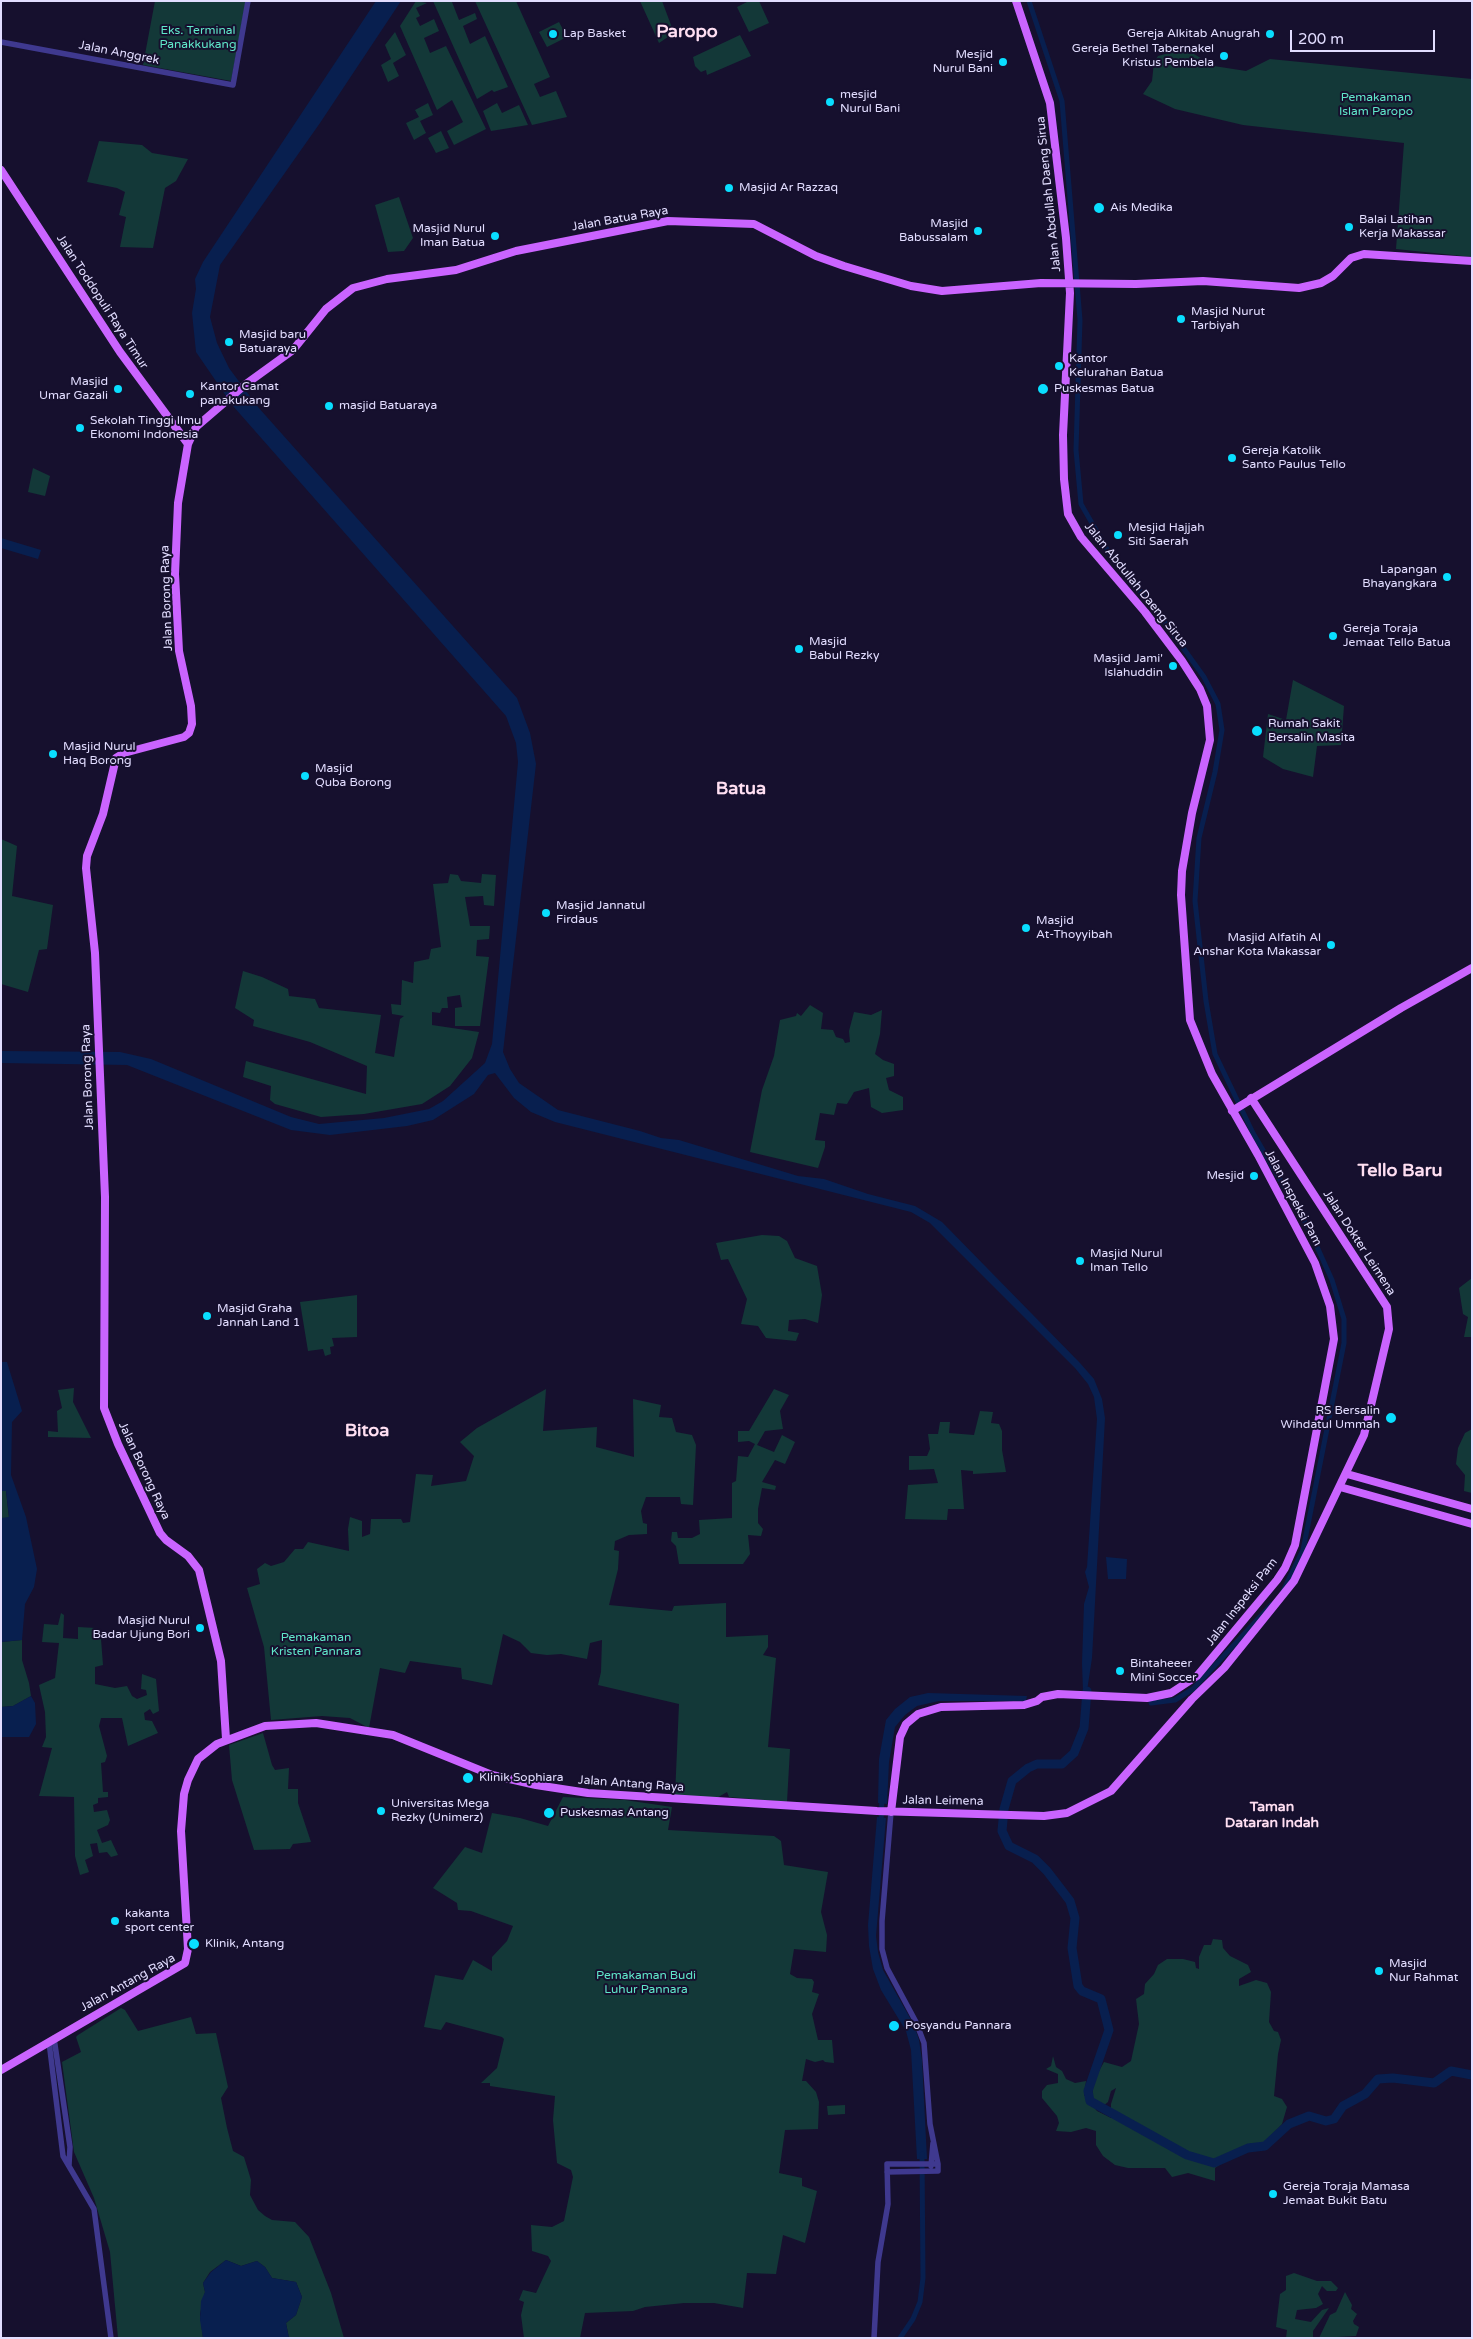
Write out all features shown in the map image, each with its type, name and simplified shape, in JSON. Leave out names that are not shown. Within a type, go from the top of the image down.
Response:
[{"type":"main road","name":"Jalan Abdullah Daeng Sirua","points":[[1016,1],[1041,71],[1053,118],[1071,283],[1063,435],[1064,479],[1068,514],[1081,538],[1145,612],[1187,668],[1202,694],[1208,712],[1210,740],[1192,813],[1182,871],[1181,895],[1186,990],[1192,1027],[1212,1074],[1234,1109]]},
{"type":"main road","name":"Jalan Toddopuli Raya Timur","points":[[1,170],[120,352],[188,444]]},
{"type":"main road","name":"Jalan Batua Raya","points":[[188,444],[194,431],[204,420],[247,384],[293,350],[326,309],[353,288],[386,279],[456,270],[516,251],[668,221],[754,224],[816,256],[844,266],[934,290],[1056,283],[1136,284],[1216,281],[1299,288],[1320,284],[1332,276],[1351,258],[1364,254],[1472,261]]},
{"type":"main road","points":[[1056,283],[1067,296],[1069,302]]},
{"type":"main road","name":"Jalan Borong Raya","points":[[188,444],[178,503],[175,574],[179,651],[193,721],[189,733],[184,736],[124,753],[113,762],[103,814],[87,856],[86,864],[95,953],[106,1242],[104,1408],[118,1444],[160,1532],[166,1540],[188,1556],[199,1570],[221,1661],[226,1739]]},
{"type":"main road","points":[[1234,1109],[1251,1102],[1264,1091],[1460,973],[1472,969]]},
{"type":"main road","name":"Jalan Dokter Leimena","points":[[1008,1813],[1044,1816],[1067,1813],[1111,1791],[1192,1699],[1217,1675],[1294,1581],[1347,1474],[1364,1435],[1388,1329],[1387,1307],[1251,1102]]},
{"type":"main road","name":"Jalan Inspeksi Pam","points":[[892,1812],[900,1737],[906,1724],[918,1714],[941,1707],[1024,1705],[1037,1701],[1042,1697],[1078,1694],[1159,1697],[1186,1685],[1206,1665],[1285,1568],[1295,1545],[1334,1339],[1330,1306],[1315,1263],[1234,1109]]},
{"type":"main road","points":[[1347,1474],[1472,1509]]},
{"type":"main road","points":[[1340,1487],[1472,1524]]},
{"type":"main road","points":[[1206,1665],[1217,1675]]},
{"type":"main road","name":"Jalan Antang Raya","points":[[51,2040],[186,1963],[188,1950],[182,1863],[184,1794],[198,1760],[226,1739],[265,1726],[290,1724],[333,1725],[393,1735],[492,1775],[554,1788],[660,1798],[877,1811]]},
{"type":"main road","name":"Jalan Leimena","points":[[877,1811],[1008,1813]]},
{"type":"main road","points":[[1,2070],[51,2040]]},
{"type":"street","name":"Jalan Anggrek","points":[[1,42],[233,85],[248,1]]},
{"type":"street","points":[[887,2172],[938,2171],[924,2043],[916,2022],[887,1968],[882,1948],[882,1921],[892,1812]]},
{"type":"street","points":[[51,2040],[61,2143],[64,2156],[94,2209],[111,2338]]},
{"type":"street","points":[[930,2171],[934,2141]]},
{"type":"street","points":[[874,2338],[878,2262],[886,2213],[888,2164],[938,2164]]},
{"type":"green space","name":"Eks. Terminal Panakkukang","points":[[155,1],[246,1],[231,81],[143,65]]},
{"type":"green space","points":[[416,1],[427,3],[416,8],[420,16],[416,18],[420,26],[434,19],[439,31],[424,38],[430,53],[446,46],[486,129],[454,145],[447,131],[463,122],[452,100],[437,110],[400,26]]},
{"type":"green space","points":[[433,1],[454,1],[452,2],[459,20],[475,13],[477,19],[463,26],[470,44],[485,36],[508,87],[494,92],[492,90],[477,99]]},
{"type":"green space","points":[[475,1],[516,1],[550,77],[534,84],[540,97],[556,91],[567,117],[532,125]]},
{"type":"green space","points":[[640,1],[662,1],[674,33],[659,43]]},
{"type":"green space","points":[[749,1],[759,1],[769,23],[749,32],[737,7]]},
{"type":"green space","name":"Lap Basket","points":[[559,22],[567,37],[547,47],[539,32]]},
{"type":"green space","points":[[395,32],[406,55],[393,63],[399,76],[388,82],[381,65],[391,59],[385,45]]},
{"type":"green space","points":[[740,35],[751,56],[707,75],[706,70],[701,72],[695,66],[693,57]]},
{"type":"green space","name":"Pemakaman Islam Paropo","points":[[1173,52],[1194,54],[1214,66],[1246,71],[1270,59],[1472,79],[1472,257],[1396,249],[1404,143],[1243,125],[1175,109],[1143,94],[1152,81],[1154,62],[1158,56]]},
{"type":"green space","points":[[428,103],[433,115],[420,121],[426,133],[414,140],[406,123],[419,117],[415,110]]},
{"type":"green space","points":[[497,103],[502,113],[519,105],[528,125],[491,131],[483,111]]},
{"type":"green space","points":[[441,131],[449,148],[436,153],[428,138]]},
{"type":"green space","points":[[99,141],[142,145],[152,153],[188,159],[176,181],[165,188],[153,248],[120,247],[126,217],[119,215],[125,192],[117,188],[87,182]]},
{"type":"green space","points":[[399,197],[413,238],[404,251],[388,252],[375,205]]},
{"type":"green space","points":[[33,468],[50,476],[45,496],[28,492]]},
{"type":"green space","points":[[1293,680],[1344,706],[1341,745],[1317,746],[1313,777],[1283,769],[1263,757],[1268,714],[1286,720]]},
{"type":"green space","points":[[1,839],[17,846],[12,896],[53,905],[47,949],[39,950],[28,992],[1,984]]},
{"type":"green space","points":[[450,874],[458,875],[461,881],[481,883],[482,874],[496,875],[494,906],[484,905],[483,896],[465,897],[470,926],[490,926],[489,939],[477,940],[476,956],[489,957],[480,1026],[455,1026],[455,1008],[462,1007],[460,995],[447,997],[448,1008],[442,1008],[440,1013],[432,1012],[432,1025],[479,1032],[472,1058],[450,1086],[422,1104],[364,1114],[321,1117],[275,1104],[270,1100],[271,1086],[243,1077],[246,1061],[366,1094],[367,1066],[310,1042],[253,1026],[254,1020],[235,1008],[243,971],[288,989],[289,996],[315,999],[319,1008],[381,1015],[375,1053],[394,1057],[400,1019],[404,1016],[392,1014],[391,1004],[401,1005],[402,980],[413,983],[414,962],[429,959],[431,949],[441,947],[433,884],[448,883]]},
{"type":"green space","points":[[810,1005],[823,1013],[821,1029],[833,1030],[836,1037],[843,1039],[845,1043],[850,1042],[849,1031],[854,1012],[871,1015],[882,1010],[880,1034],[875,1054],[883,1060],[894,1064],[894,1076],[886,1078],[889,1090],[903,1097],[903,1110],[882,1113],[871,1107],[869,1088],[854,1092],[847,1104],[837,1103],[834,1115],[820,1113],[815,1140],[825,1141],[825,1147],[818,1168],[750,1152],[762,1090],[774,1056],[780,1020],[796,1016],[797,1013],[801,1016]]},
{"type":"green space","points":[[762,1235],[779,1236],[787,1241],[795,1258],[817,1266],[822,1295],[818,1323],[805,1319],[789,1320],[788,1331],[799,1333],[796,1341],[766,1338],[758,1326],[741,1324],[747,1299],[728,1259],[721,1260],[716,1243]]},
{"type":"green space","points":[[1472,1278],[1472,1337],[1464,1337],[1468,1317],[1463,1314],[1459,1288]]},
{"type":"green space","points":[[357,1295],[357,1337],[332,1338],[334,1346],[330,1347],[331,1354],[325,1356],[323,1349],[308,1351],[300,1302]]},
{"type":"green space","points":[[74,1388],[73,1402],[91,1438],[48,1437],[48,1431],[58,1432],[57,1411],[62,1408],[58,1390]]},
{"type":"green space","name":"Pemakaman Kristen Pannara","points":[[546,1389],[543,1431],[597,1427],[596,1447],[634,1457],[633,1399],[661,1405],[659,1417],[672,1418],[676,1432],[692,1435],[696,1445],[693,1505],[681,1504],[680,1497],[646,1497],[641,1511],[643,1523],[647,1524],[647,1534],[629,1535],[615,1541],[614,1550],[619,1551],[618,1569],[609,1605],[672,1611],[674,1606],[726,1603],[726,1637],[768,1635],[768,1647],[763,1655],[776,1658],[768,1747],[790,1749],[787,1802],[729,1797],[727,1792],[715,1799],[675,1796],[679,1704],[598,1685],[601,1672],[602,1640],[590,1643],[587,1659],[561,1654],[531,1653],[520,1642],[503,1634],[492,1685],[462,1679],[461,1668],[410,1661],[405,1673],[380,1668],[369,1728],[350,1718],[322,1716],[271,1720],[264,1647],[247,1588],[260,1584],[257,1569],[265,1563],[271,1566],[284,1562],[295,1549],[303,1549],[308,1542],[349,1551],[348,1529],[350,1517],[362,1521],[362,1537],[370,1534],[371,1519],[401,1519],[403,1523],[410,1522],[416,1474],[433,1475],[431,1486],[466,1481],[474,1456],[460,1442],[477,1428]]},
{"type":"green space","points":[[774,1389],[789,1395],[780,1411],[783,1429],[765,1431],[757,1445],[774,1452],[782,1435],[795,1442],[785,1464],[775,1460],[762,1482],[776,1486],[775,1490],[762,1488],[758,1509],[758,1523],[763,1529],[761,1536],[748,1535],[750,1554],[743,1564],[679,1564],[676,1546],[671,1541],[672,1532],[677,1532],[678,1538],[692,1538],[700,1534],[699,1520],[732,1518],[732,1483],[736,1481],[738,1456],[748,1457],[755,1444],[749,1441],[738,1442],[738,1431],[749,1431]]},
{"type":"green space","points":[[980,1411],[993,1412],[991,1423],[999,1424],[1002,1431],[1002,1450],[1006,1472],[973,1474],[973,1471],[961,1470],[964,1509],[948,1509],[947,1520],[905,1519],[908,1485],[938,1483],[934,1469],[909,1470],[909,1456],[927,1456],[930,1449],[928,1434],[938,1434],[940,1422],[950,1422],[949,1433],[974,1435]]},
{"type":"green space","points":[[1472,1429],[1472,1493],[1464,1491],[1465,1475],[1456,1464],[1458,1448],[1465,1433]]},
{"type":"green space","points":[[1,1491],[6,1491],[9,1518],[1,1518]]},
{"type":"green space","points":[[61,1613],[64,1615],[63,1638],[78,1639],[78,1627],[96,1628],[96,1636],[101,1639],[103,1665],[95,1667],[95,1684],[115,1688],[127,1686],[132,1696],[137,1699],[147,1695],[146,1690],[141,1689],[142,1674],[156,1679],[159,1711],[153,1714],[150,1709],[144,1713],[145,1720],[152,1721],[158,1733],[128,1746],[122,1718],[101,1718],[99,1726],[107,1756],[105,1762],[101,1763],[103,1792],[108,1792],[108,1797],[98,1798],[98,1803],[93,1805],[94,1812],[107,1810],[110,1820],[108,1825],[97,1830],[102,1843],[111,1840],[118,1855],[111,1857],[107,1852],[99,1853],[97,1843],[90,1844],[93,1856],[85,1860],[89,1872],[80,1875],[75,1856],[74,1797],[39,1796],[52,1748],[42,1747],[46,1737],[45,1712],[39,1685],[55,1678],[59,1643],[42,1642],[44,1624],[58,1625]]},
{"type":"green space","points":[[22,1640],[22,1660],[31,1696],[13,1706],[1,1707],[1,1642]]},
{"type":"green space","points":[[263,1733],[275,1770],[289,1768],[288,1789],[298,1789],[298,1803],[311,1842],[293,1844],[290,1849],[254,1850],[232,1780],[229,1745]]},
{"type":"green space","name":"Pemakaman Budi Luhur Pannara","points":[[563,1797],[625,1800],[672,1807],[668,1830],[774,1836],[781,1841],[784,1865],[828,1872],[821,1912],[827,1935],[826,1952],[794,1949],[790,1974],[797,1978],[812,1979],[814,1982],[812,1992],[819,1994],[812,2014],[818,2040],[832,2040],[834,2063],[823,2060],[815,2062],[806,2059],[802,2081],[806,2081],[816,2092],[819,2102],[818,2129],[785,2130],[779,2173],[802,2178],[802,2186],[817,2191],[805,2243],[783,2235],[776,2274],[747,2273],[743,2308],[714,2303],[684,2303],[645,2307],[633,2311],[585,2313],[580,2338],[524,2338],[521,2315],[524,2302],[519,2300],[523,2290],[536,2293],[551,2261],[548,2256],[532,2251],[531,2225],[552,2227],[564,2221],[573,2177],[571,2170],[557,2163],[553,2120],[555,2096],[490,2086],[490,2083],[481,2083],[497,2068],[504,2039],[446,2022],[441,2030],[424,2027],[435,1975],[463,1980],[473,1960],[492,1971],[492,1957],[507,1941],[513,1926],[471,1911],[458,1910],[457,1903],[433,1888],[465,1847],[482,1853],[492,1813],[548,1826]]},
{"type":"green space","points":[[1213,1939],[1222,1940],[1223,1948],[1230,1956],[1248,1965],[1251,1972],[1239,1979],[1239,1986],[1256,1980],[1267,1983],[1271,1992],[1269,2022],[1274,2031],[1278,2032],[1281,2040],[1274,2096],[1282,2099],[1287,2107],[1282,2124],[1263,2144],[1246,2147],[1215,2168],[1215,2181],[1188,2173],[1172,2177],[1165,2168],[1128,2168],[1115,2165],[1103,2156],[1096,2145],[1096,2131],[1086,2128],[1071,2132],[1056,2131],[1059,2123],[1057,2116],[1042,2098],[1042,2091],[1047,2085],[1058,2083],[1058,2074],[1046,2069],[1051,2066],[1053,2056],[1056,2067],[1062,2071],[1066,2079],[1075,2083],[1086,2081],[1084,2095],[1097,2111],[1111,2118],[1111,2104],[1116,2088],[1111,2091],[1108,2102],[1103,2106],[1095,2102],[1092,2096],[1094,2080],[1104,2062],[1122,2067],[1131,2061],[1139,2024],[1136,1999],[1144,1994],[1145,1984],[1154,1974],[1158,1965],[1167,1959],[1183,1959],[1195,1962],[1196,1968],[1199,1969],[1199,1957],[1204,1945],[1211,1945]]},
{"type":"green space","points":[[121,2008],[125,2010],[138,2031],[191,2017],[196,2034],[216,2033],[228,2087],[221,2098],[227,2128],[233,2151],[244,2157],[251,2180],[250,2195],[258,2210],[265,2216],[272,2220],[295,2222],[309,2237],[331,2293],[344,2338],[289,2338],[286,2323],[296,2315],[302,2297],[296,2282],[272,2278],[265,2267],[257,2261],[241,2266],[226,2260],[210,2272],[203,2283],[205,2292],[200,2314],[203,2338],[118,2338],[110,2252],[94,2198],[74,2152],[62,2062],[81,2052],[76,2037],[78,2035]]},
{"type":"green space","points":[[845,2105],[845,2114],[828,2115],[827,2106]]},
{"type":"green space","points":[[1294,2273],[1317,2281],[1331,2281],[1338,2288],[1336,2291],[1327,2291],[1322,2286],[1318,2294],[1323,2304],[1316,2308],[1297,2310],[1295,2319],[1311,2322],[1322,2310],[1329,2308],[1313,2331],[1313,2338],[1286,2338],[1287,2330],[1276,2327],[1280,2294],[1286,2290],[1286,2276]]},
{"type":"green space","points":[[1345,2292],[1352,2305],[1351,2309],[1357,2314],[1353,2321],[1359,2327],[1356,2336],[1319,2338],[1330,2315],[1336,2312]]},
{"type":"water","points":[[376,1],[401,1],[320,123],[220,265],[210,317],[217,343],[229,368],[258,407],[517,698],[530,733],[536,764],[503,1052],[510,1069],[519,1083],[558,1110],[661,1138],[679,1140],[798,1176],[824,1179],[868,1194],[915,1206],[942,1222],[1080,1363],[1094,1379],[1102,1399],[1105,1418],[1092,1658],[1087,1691],[1083,1691],[1082,1663],[1084,1604],[1089,1587],[1085,1572],[1087,1567],[1097,1419],[1094,1397],[1088,1384],[1075,1368],[930,1223],[911,1212],[555,1122],[531,1112],[514,1098],[495,1073],[488,1075],[474,1094],[433,1120],[407,1126],[330,1135],[291,1130],[127,1065],[1,1063],[1,1051],[120,1052],[151,1059],[291,1117],[319,1124],[384,1118],[429,1109],[443,1101],[485,1063],[492,1044],[518,762],[516,743],[506,716],[233,406],[196,352],[192,313],[196,289],[195,279],[203,262]]},
{"type":"water","points":[[1,538],[41,550],[38,559],[1,548]]},
{"type":"water","points":[[1,1362],[7,1362],[22,1411],[12,1422],[11,1475],[26,1517],[37,1569],[34,1587],[25,1604],[22,1640],[1,1642],[1,1518],[9,1517],[6,1491],[1,1491]]},
{"type":"water","points":[[1106,1557],[1127,1559],[1126,1579],[1108,1579]]},
{"type":"water","points":[[928,1693],[1027,1696],[1026,1701],[939,1701],[917,1706],[905,1715],[895,1727],[889,1762],[887,1804],[878,1803],[879,1759],[886,1720],[895,1709],[910,1697]]},
{"type":"water","points":[[31,1696],[35,1703],[36,1724],[29,1737],[1,1737],[1,1707],[13,1706]]},
{"type":"water","points":[[877,1817],[886,1818],[876,1936],[878,1952],[883,1970],[914,2025],[919,2040],[922,2060],[927,2159],[917,2159],[911,2050],[906,2031],[881,1990],[873,1969],[869,1946],[868,1925]]},
{"type":"water","points":[[226,2260],[241,2266],[257,2261],[265,2267],[272,2278],[296,2282],[302,2297],[296,2315],[286,2323],[289,2338],[203,2338],[200,2320],[201,2301],[205,2292],[203,2283],[211,2272]]},
{"type":"waterway","points":[[1029,1],[1062,101],[1080,320],[1076,450],[1081,504],[1112,558],[1156,610],[1204,677],[1218,704],[1222,730],[1215,772],[1199,838],[1195,901],[1206,1001],[1215,1054],[1253,1133],[1309,1229],[1332,1280],[1344,1319],[1344,1343],[1303,1550],[1283,1591]]},
{"type":"waterway","points":[[1151,1703],[1175,1700],[1193,1689],[1271,1605]]},
{"type":"waterway","points":[[1087,1691],[1084,1728],[1074,1753],[1062,1764],[1037,1764],[1028,1768],[1012,1781],[1004,1809],[1002,1831],[1009,1846],[1035,1859],[1047,1871],[1070,1901],[1075,1918],[1072,1948],[1078,1986],[1082,1991],[1101,1999],[1109,2030],[1088,2091],[1090,2101],[1187,2155],[1214,2163],[1248,2148],[1265,2146],[1289,2124],[1309,2116],[1326,2121],[1334,2119],[1343,2106],[1365,2094],[1378,2079],[1393,2078],[1434,2083],[1451,2071],[1472,2075]]},
{"type":"waterway","points":[[881,1824],[882,1797]]},
{"type":"waterway","points":[[900,2338],[913,2319],[920,2302],[923,2278],[922,2154]]},
{"type":"place","name":"Lap Basket","points":[[553,34]]},
{"type":"place","name":"Gereja Alkitab Anugrah","points":[[1270,34]]},
{"type":"place","name":"Gereja Bethel Tabernakel Kristus Pembela","points":[[1224,56]]},
{"type":"place","name":"Mesjid Nurul Bani","points":[[1003,62]]},
{"type":"place","name":"mesjid Nurul Bani","points":[[830,102]]},
{"type":"place","name":"Masjid Ar Razzaq","points":[[729,188]]},
{"type":"place","name":"Ais Medika","points":[[1099,208]]},
{"type":"place","name":"Balai Latihan Kerja Makassar","points":[[1349,227]]},
{"type":"place","name":"Masjid Babussalam","points":[[978,231]]},
{"type":"place","name":"Masjid Nurul Iman Batua","points":[[495,236]]},
{"type":"place","name":"Masjid Nurut Tarbiyah","points":[[1181,319]]},
{"type":"place","name":"Masjid baru Batuaraya","points":[[229,342]]},
{"type":"place","name":"Kantor Kelurahan Batua","points":[[1059,366]]},
{"type":"place","name":"Masjid Umar Gazali","points":[[118,389]]},
{"type":"place","name":"Puskesmas Batua","points":[[1043,389]]},
{"type":"place","name":"Kantor Camat panakukang","points":[[190,394]]},
{"type":"place","name":"masjid Batuaraya","points":[[329,406]]},
{"type":"place","name":"Sekolah Tinggi Ilmu Ekonomi Indonesia","points":[[80,428]]},
{"type":"place","name":"Gereja Katolik Santo Paulus Tello","points":[[1232,458]]},
{"type":"place","name":"Mesjid Hajjah Siti Saerah","points":[[1118,535]]},
{"type":"place","name":"Lapangan Bhayangkara","points":[[1447,577]]},
{"type":"place","name":"Gereja Toraja Jemaat Tello Batua","points":[[1333,636]]},
{"type":"place","name":"Masjid Babul Rezky","points":[[799,649]]},
{"type":"place","name":"Masjid Jami' Islahuddin","points":[[1173,666]]},
{"type":"place","name":"Rumah Sakit Bersalin Masita","points":[[1257,731]]},
{"type":"place","name":"Masjid Nurul Haq Borong","points":[[53,754]]},
{"type":"place","name":"Masjid Quba Borong","points":[[305,776]]},
{"type":"place","name":"Masjid Jannatul Firdaus","points":[[546,913]]},
{"type":"place","name":"Masjid At-Thoyyibah","points":[[1026,928]]},
{"type":"place","name":"Masjid Alfatih Al Anshar Kota Makassar","points":[[1331,945]]},
{"type":"place","name":"Mesjid","points":[[1254,1176]]},
{"type":"place","name":"Masjid Nurul Iman Tello","points":[[1080,1261]]},
{"type":"place","name":"Masjid Graha Jannah Land 1","points":[[207,1316]]},
{"type":"place","name":"RS Bersalin Wihdatul Ummah","points":[[1391,1418]]},
{"type":"place","name":"Masjid Nurul Badar Ujung Bori","points":[[200,1628]]},
{"type":"place","name":"Bintaheeer Mini Soccer","points":[[1120,1671]]},
{"type":"place","name":"Klinik Sophiara","points":[[468,1778]]},
{"type":"place","name":"Universitas Mega Rezky (Unimerz)","points":[[381,1811]]},
{"type":"place","name":"Puskesmas Antang","points":[[549,1813]]},
{"type":"place","name":"kakanta sport center","points":[[115,1921]]},
{"type":"place","name":"Klinik, Antang","points":[[194,1944]]},
{"type":"place","name":"Masjid Nur Rahmat","points":[[1379,1971]]},
{"type":"place","name":"Posyandu Pannara","points":[[894,2026]]},
{"type":"place","name":"Gereja Toraja Mamasa Jemaat Bukit Batu","points":[[1273,2194]]},
{"type":"district","name":"Paropo","points":[[687,32]]},
{"type":"district","name":"Batua","points":[[741,789]]},
{"type":"district","name":"Tello Baru","points":[[1400,1171]]},
{"type":"district","name":"Bitoa","points":[[367,1431]]},
{"type":"district","name":"Taman Dataran Indah","points":[[1272,1815]]}]
